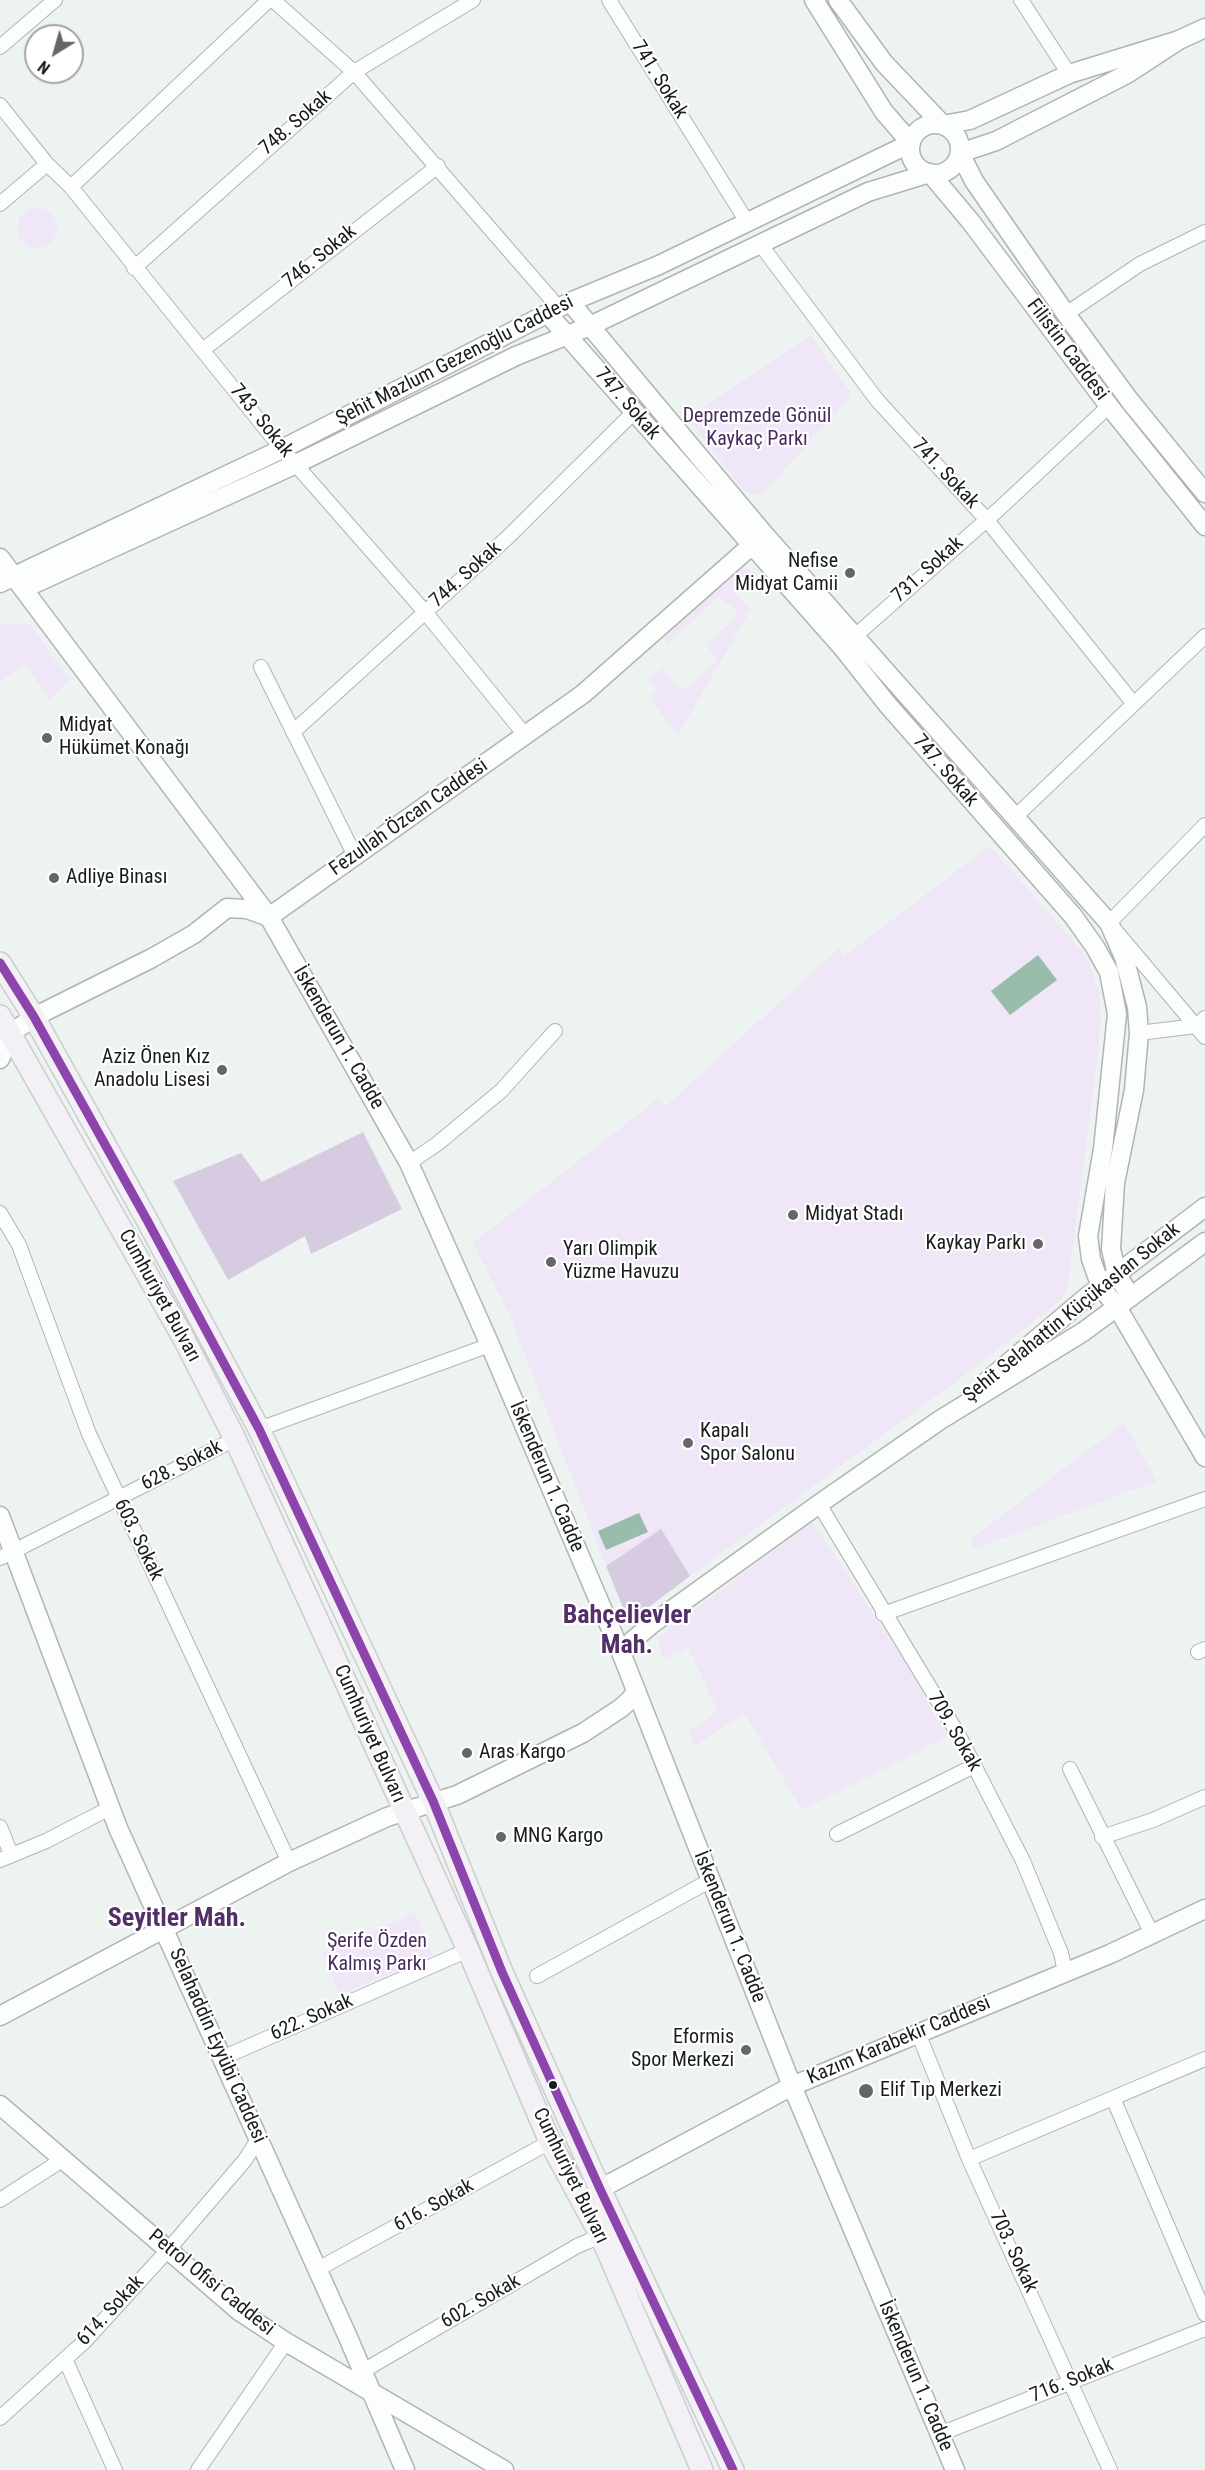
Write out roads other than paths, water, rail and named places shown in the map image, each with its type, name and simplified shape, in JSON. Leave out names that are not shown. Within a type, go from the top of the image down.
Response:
[{"type":"main road","name":"Cumhuriyet Bulvarı","points":[[0,963],[34,1017],[217,1348],[259,1429],[433,1801],[502,1972],[600,2188],[733,2470]]},
{"type":"main road","name":"Cumhuriyet Bulvarı","points":[[5,1025],[184,1339],[235,1439],[468,1950],[550,2142],[601,2236],[702,2470]]},
{"type":"street","points":[[0,47],[54,0]]},
{"type":"street","points":[[71,187],[271,0]]},
{"type":"street","name":"747. Sokak","points":[[271,0],[354,72],[438,166],[559,308],[567,335],[1073,916],[1109,972],[1117,1014],[1103,1149],[1088,1236],[1091,1259],[1101,1287],[1124,1302]]},
{"type":"street","name":"748. Sokak","points":[[134,268],[354,72],[473,0]]},
{"type":"street","name":"741. Sokak","points":[[609,0],[747,222]]},
{"type":"street","points":[[814,0],[884,112],[911,143]]},
{"type":"street","points":[[838,0],[884,63],[943,125],[958,139],[960,153],[953,167],[938,174],[916,166],[910,151],[911,143],[920,129],[935,124],[943,125],[970,120],[1070,74],[1179,40],[1205,28]]},
{"type":"street","points":[[1021,0],[1070,74]]},
{"type":"street","points":[[960,153],[996,141],[1127,74],[1179,40]]},
{"type":"street","name":"743. Sokak","points":[[0,105],[47,164],[71,187],[134,268],[204,349],[282,449],[425,612],[525,735]]},
{"type":"street","name":"Şehit Mazlum Gezenoğlu Caddesi","points":[[13,582],[559,308],[659,264],[911,143]]},
{"type":"street","name":"Filistin Caddesi","points":[[960,153],[974,181],[1066,314],[1130,401],[1205,493]]},
{"type":"street","points":[[0,204],[47,164]]},
{"type":"street","name":"746. Sokak","points":[[204,349],[438,166]]},
{"type":"street","name":"Şehit Mazlum Gezenoğlu Caddesi","points":[[13,582],[296,464],[516,356],[590,326],[868,192],[930,173]]},
{"type":"street","name":"Filistin Caddesi","points":[[930,173],[971,222],[1109,406],[1205,526]]},
{"type":"street","points":[[1066,314],[1140,264],[1205,232]]},
{"type":"street","name":"741. Sokak","points":[[760,244],[876,400],[986,519],[1133,703]]},
{"type":"street","points":[[559,308],[590,326],[854,637],[1014,818],[1201,1022],[1205,1037]]},
{"type":"street","name":"731. Sokak","points":[[854,637],[1109,406]]},
{"type":"street","name":"744. Sokak","points":[[293,732],[507,538],[634,412]]},
{"type":"street","name":"Fezullah Özcan Caddesi","points":[[269,917],[583,694],[751,546]]},
{"type":"street","name":"İskenderun 1. Cadde","points":[[0,558],[13,582],[269,917],[409,1163],[490,1345],[622,1655],[792,2086],[955,2470]]},
{"type":"street","points":[[1014,818],[1205,636]]},
{"type":"street","points":[[261,667],[355,856]]},
{"type":"street","points":[[1109,923],[1205,825]]},
{"type":"street","points":[[0,1059],[5,1025],[34,1017],[152,958],[194,934],[227,908],[247,909],[269,917]]},
{"type":"street","points":[[1109,923],[1132,982],[1138,1033],[1134,1090],[1115,1183],[1111,1248],[1124,1302],[1205,1457]]},
{"type":"street","points":[[1138,1033],[1201,1022]]},
{"type":"street","points":[[409,1163],[437,1144],[501,1091],[555,1031]]},
{"type":"street","name":"Şehit Selahattin Küçükaslan Sokak","points":[[940,1420],[1101,1287],[1205,1207]]},
{"type":"street","name":"603. Sokak","points":[[0,1213],[19,1245],[89,1434],[289,1862]]},
{"type":"street","name":"Şehit Selahattin Küçükaslan Sokak","points":[[622,1655],[632,1641],[652,1624],[819,1504],[940,1420],[1083,1332],[1205,1242]]},
{"type":"street","points":[[259,1429],[490,1345]]},
{"type":"street","name":"628. Sokak","points":[[7,1555],[235,1439]]},
{"type":"street","points":[[883,1614],[1205,1499]]},
{"type":"street","name":"709. Sokak","points":[[819,1504],[883,1614],[958,1734],[1023,1861],[1061,1953],[1065,1972]]},
{"type":"street","name":"Selahaddin Eyyübi Caddesi","points":[[0,1516],[7,1555],[110,1808],[318,2270],[405,2470]]},
{"type":"street","points":[[0,2016],[165,1931],[289,1862],[404,1810],[457,1795],[583,1733],[631,1699],[636,1690]]},
{"type":"street","points":[[837,1834],[974,1766]]},
{"type":"street","points":[[1070,1770],[1152,1934]]},
{"type":"street","points":[[1102,1837],[1153,1820],[1205,1797]]},
{"type":"street","points":[[0,1827],[6,1857],[46,1841],[110,1808]]},
{"type":"street","points":[[537,1976],[711,1880]]},
{"type":"street","name":"Kazım Karabekir Caddesi","points":[[600,2188],[792,2086],[1065,1972],[1205,1909]]},
{"type":"street","name":"622. Sokak","points":[[222,2058],[468,1950]]},
{"type":"street","name":"703. Sokak","points":[[918,2033],[969,2158],[1110,2470]]},
{"type":"street","points":[[969,2158],[1205,2059]]},
{"type":"street","points":[[1113,2098],[1205,2314]]},
{"type":"street","name":"Petrol Ofisi Caddesi","points":[[0,2105],[239,2311],[370,2393],[504,2470]]},
{"type":"street","name":"614. Sokak","points":[[0,2418],[65,2359],[168,2250],[245,2160],[259,2138]]},
{"type":"street","name":"616. Sokak","points":[[318,2270],[550,2142]]},
{"type":"street","points":[[0,2200],[62,2160]]},
{"type":"street","name":"602. Sokak","points":[[363,2371],[578,2246],[601,2236]]},
{"type":"street","name":"716. Sokak","points":[[940,2434],[1205,2329]]},
{"type":"street","points":[[198,2470],[286,2342]]},
{"type":"street","points":[[65,2359],[115,2470]]},
{"type":"place","name":"Nefise Midyat Camii","points":[[850,573]]},
{"type":"place","name":"Midyat Hükümet Konağı","points":[[47,738]]},
{"type":"place","name":"Adliye Binası","points":[[54,878]]},
{"type":"place","name":"Aziz Önen Kız Anadolu Lisesi","points":[[222,1070]]},
{"type":"place","name":"Midyat Stadı","points":[[793,1215]]},
{"type":"place","name":"Kaykay Parkı","points":[[1038,1244]]},
{"type":"place","name":"Yarı Olimpik Yüzme Havuzu","points":[[551,1262]]},
{"type":"place","name":"Kapalı Spor Salonu","points":[[688,1443]]},
{"type":"place","name":"Aras Kargo","points":[[467,1753]]},
{"type":"place","name":"MNG Kargo","points":[[501,1837]]},
{"type":"place","name":"Eformis Spor Merkezi","points":[[746,2050]]},
{"type":"place","name":"Elif Tıp Merkezi","points":[[866,2091]]},
{"type":"district","name":"Bahçelievler Mah.","points":[[627,1630]]},
{"type":"district","name":"Seyitler Mah.","points":[[177,1919]]},
{"type":"park label","name":"Depremzede Gönül Kaykaç Parkı","points":[[757,428]]},
{"type":"park label","name":"Şerife Özden Kalmış Parkı","points":[[377,1954]]}]
